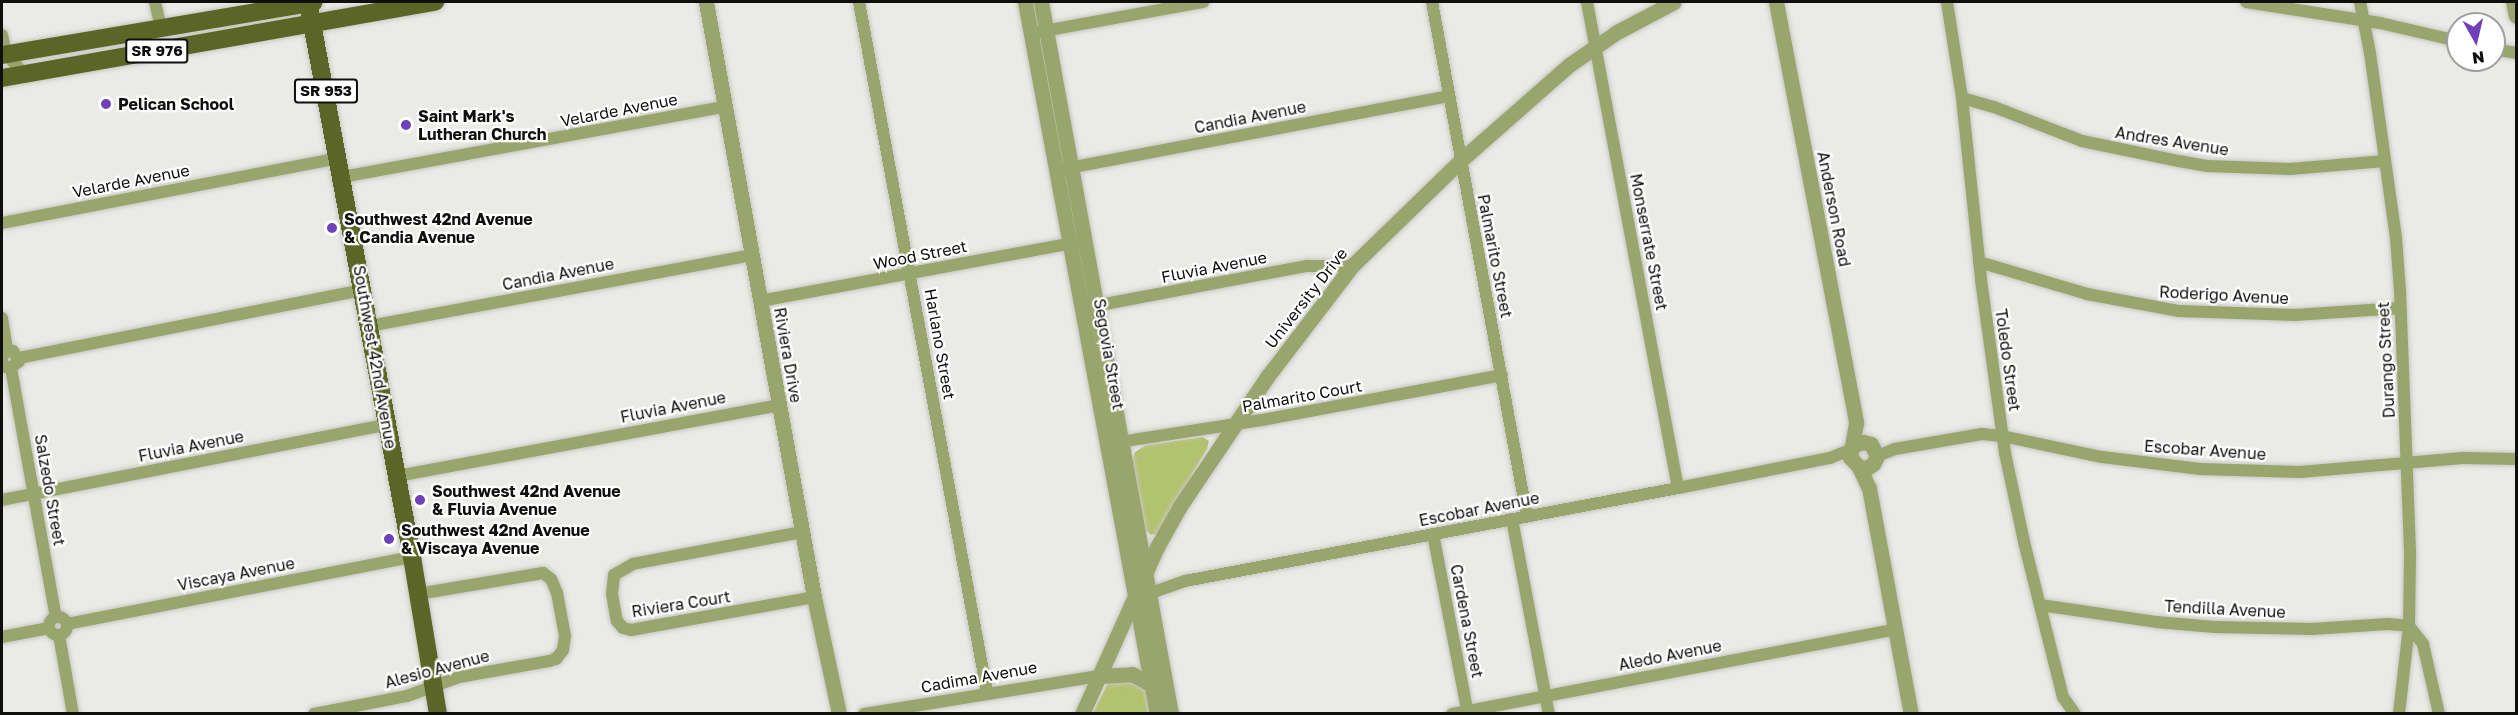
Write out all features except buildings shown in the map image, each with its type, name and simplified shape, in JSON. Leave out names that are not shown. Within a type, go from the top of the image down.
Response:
[{"type":"main road","name":"SR 976","points":[[4,55],[310,2]]},
{"type":"main road","name":"Southwest 42nd Avenue","points":[[310,2],[412,557],[438,714]]},
{"type":"main road","name":"SR 976","points":[[2,78],[435,2]]},
{"type":"street","points":[[155,2],[161,28]]},
{"type":"street","name":"Riviera Drive","points":[[706,2],[814,597],[839,714]]},
{"type":"street","name":"Harlano Street","points":[[859,2],[987,692]]},
{"type":"street","name":"Segovia Street","points":[[1025,2],[1064,168]]},
{"type":"street","name":"Segovia Street","points":[[1041,2],[1047,31],[1064,168],[1077,242],[1082,308],[1157,714]]},
{"type":"street","points":[[1031,34],[1203,2]]},
{"type":"street","name":"Palmarito Street","points":[[1432,2],[1527,516]]},
{"type":"street","name":"Monserrate Street","points":[[1587,2],[1678,488]]},
{"type":"street","name":"University Drive","points":[[1082,714],[1171,521],[1273,370],[1352,266],[1461,160],[1538,90],[1596,46],[1674,2]]},
{"type":"street","name":"Anderson Road","points":[[1776,2],[1863,454]]},
{"type":"street","name":"Toledo Street","points":[[1947,2],[1962,98],[1979,262],[2002,436],[2018,518],[2063,697],[2075,714]]},
{"type":"street","points":[[2246,2],[2364,20],[2446,38]]},
{"type":"street","name":"Durango Street","points":[[2360,2],[2396,238],[2400,308],[2410,557],[2409,626],[2399,714]]},
{"type":"street","points":[[2513,2],[2517,16]]},
{"type":"street","points":[[2,34],[4,55],[24,74]]},
{"type":"street","name":"Candia Avenue","points":[[1064,168],[1449,96]]},
{"type":"street","name":"Andres Avenue","points":[[1962,98],[2082,141],[2189,163],[2290,169],[2385,161]]},
{"type":"street","name":"Velarde Avenue","points":[[342,177],[725,107]]},
{"type":"street","name":"Velarde Avenue","points":[[2,223],[338,158]]},
{"type":"street","name":"Wood Street","points":[[760,301],[1077,242]]},
{"type":"street","name":"Segovia Street","points":[[1077,242],[1097,305],[1172,714]]},
{"type":"street","name":"Candia Avenue","points":[[369,326],[752,255]]},
{"type":"street","name":"Roderigo Avenue","points":[[1979,262],[2087,294],[2179,311],[2295,315],[2400,308]]},
{"type":"street","name":"Fluvia Avenue","points":[[1082,308],[1307,266],[1352,266]]},
{"type":"street","points":[[19,358],[363,290]]},
{"type":"street","points":[[2,318],[4,354],[16,352],[19,358],[16,366],[6,365]]},
{"type":"street","name":"Salzedo Street","points":[[6,365],[33,493],[73,714]]},
{"type":"street","name":"Palmarito Court","points":[[1107,444],[1235,425],[1502,375]]},
{"type":"street","name":"Fluvia Avenue","points":[[397,476],[779,405]]},
{"type":"street","name":"Fluvia Avenue","points":[[2,500],[386,425]]},
{"type":"street","name":"Escobar Avenue","points":[[1135,599],[1185,581],[1832,457],[1863,454],[1962,436],[2002,436],[2092,456],[2200,469],[2300,472],[2473,458],[2517,459]]},
{"type":"street","points":[[1863,454],[1911,714]]},
{"type":"street","points":[[1512,519],[1549,714]]},
{"type":"street","name":"Riviera Court","points":[[802,532],[633,564],[614,575],[612,594],[619,624],[628,630],[814,597]]},
{"type":"street","name":"Cardena Street","points":[[1432,534],[1468,712]]},
{"type":"street","name":"Viscaya Avenue","points":[[2,637],[412,557]]},
{"type":"street","name":"Alesio Avenue","points":[[314,714],[406,696],[459,677],[556,659],[563,650],[565,636],[560,607],[554,585],[547,575],[534,573],[418,594]]},
{"type":"street","name":"Tendilla Avenue","points":[[2040,605],[2200,627],[2303,629],[2388,624],[2409,626]]},
{"type":"street","points":[[2409,626],[2423,644],[2439,714]]},
{"type":"street","name":"Aledo Avenue","points":[[1452,714],[1896,629]]},
{"type":"street","points":[[1099,676],[1132,674],[1152,686]]},
{"type":"street","name":"Cadima Avenue","points":[[864,714],[987,692],[1099,676]]},
{"type":"street","points":[[2063,697],[2067,714]]},
{"type":"green space","points":[[1203,437],[1209,441],[1207,449],[1157,534],[1151,535],[1144,529],[1132,461],[1135,452],[1146,445]]},
{"type":"green space","points":[[1132,680],[1146,690],[1151,714],[1092,714],[1109,681]]},
{"type":"place","name":"Pelican School","points":[[106,104]]},
{"type":"place","name":"Saint Mark's Lutheran Church","points":[[406,125]]},
{"type":"place","name":"Southwest 42nd Avenue & Candia Avenue","points":[[332,228]]},
{"type":"place","name":"Southwest 42nd Avenue & Fluvia Avenue","points":[[420,500]]},
{"type":"place","name":"Southwest 42nd Avenue & Viscaya Avenue","points":[[389,539]]}]
